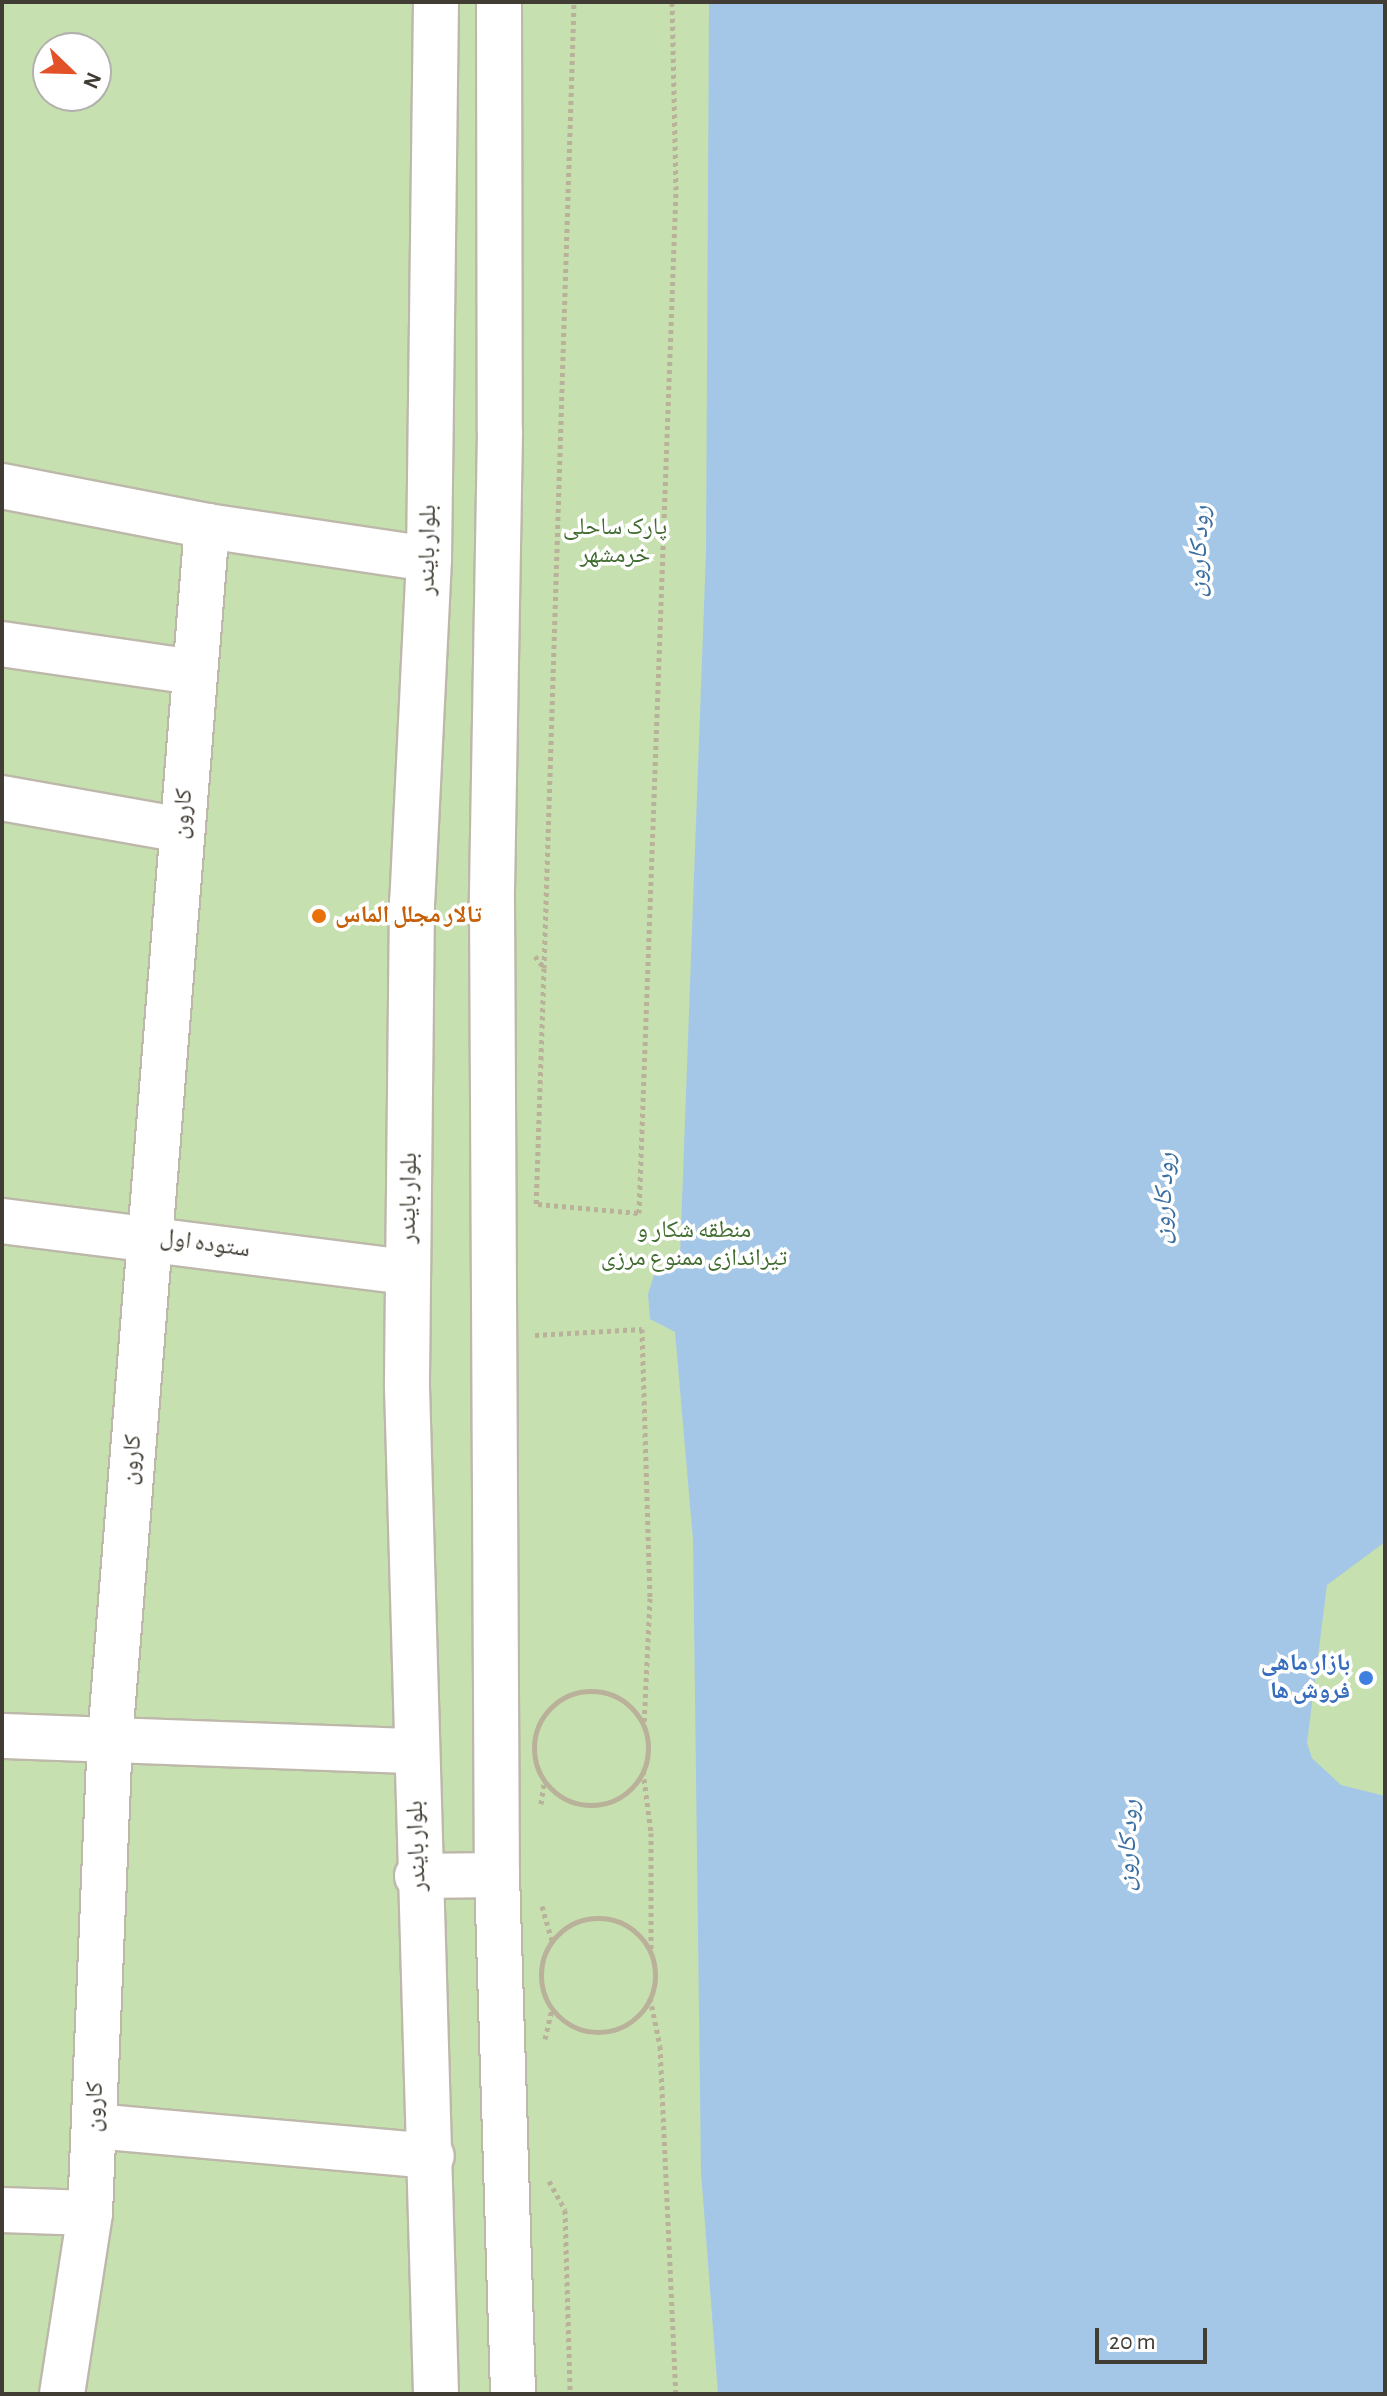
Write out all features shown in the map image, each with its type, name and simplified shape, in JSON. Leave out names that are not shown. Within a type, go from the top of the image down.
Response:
[{"type":"street","name":"بلوار بایندر","points":[[436,2],[429,559],[412,901],[408,1272],[417,1876],[432,2156],[436,2394]]},
{"type":"street","points":[[499,2],[500,432],[492,902],[497,1875],[513,2394]]},
{"type":"street","points":[[430,432],[500,432]]},
{"type":"street","points":[[2,486],[207,526],[429,559]]},
{"type":"street","name":"کارون","points":[[62,2394],[90,2213],[110,1739],[207,526]]},
{"type":"street","points":[[2,644],[194,672]]},
{"type":"street","points":[[2,798],[182,830]]},
{"type":"street","name":"ستوده اول","points":[[2,1221],[150,1237],[408,1272]]},
{"type":"street","points":[[2,1736],[414,1751]]},
{"type":"street","points":[[417,1876],[497,1875]]},
{"type":"street","points":[[95,2126],[432,2156]]},
{"type":"street","points":[[2,2210],[90,2213]]},
{"type":"path","points":[[544,968],[574,2]]},
{"type":"path","points":[[538,1204],[639,1213],[676,190],[672,2]]},
{"type":"path","points":[[526,1336],[642,1329],[650,1598],[644,1724],[648,1748],[643,1771],[651,1833],[651,1952],[655,1975],[650,1998],[636,2018],[616,2030],[591,2032],[569,2024],[552,2009],[542,1986],[542,1963],[552,1941],[569,1925],[592,1918],[616,1920],[636,1932],[651,1952]]},
{"type":"path","points":[[643,1771],[629,1791],[609,1802],[584,1805],[562,1797],[544,1781],[535,1759],[535,1735],[545,1714],[563,1697],[585,1691],[609,1693],[630,1705],[644,1724]]},
{"type":"path","points":[[539,1818],[544,1781]]},
{"type":"path","points":[[542,1899],[552,1941]]},
{"type":"path","points":[[650,1998],[660,2046],[676,2394]]},
{"type":"path","points":[[544,2048],[552,2009]]},
{"type":"path","points":[[547,2177],[565,2210],[570,2394]]},
{"type":"green space","name":"منطقه شکار و تیراندازی ممنوع مرزی","points":[[2,2],[1385,2],[1385,2394],[2,2394]]},
{"type":"water","name":"رود کارون","points":[[709,2],[1385,2],[1385,1542],[1327,1585],[1307,1743],[1312,1758],[1341,1785],[1385,1796],[1385,2394],[718,2394],[701,2172],[693,1540],[675,1332],[650,1319],[648,1294],[655,1272],[680,1256],[706,551]]},
{"type":"place","name":"تالار مجلل الماس","points":[[319,916]]},
{"type":"place","name":"بازار ماهی فروش ها","points":[[1366,1678]]},
{"type":"park label","name":"پارک ساحلی خرمشهر","points":[[615,542]]}]
